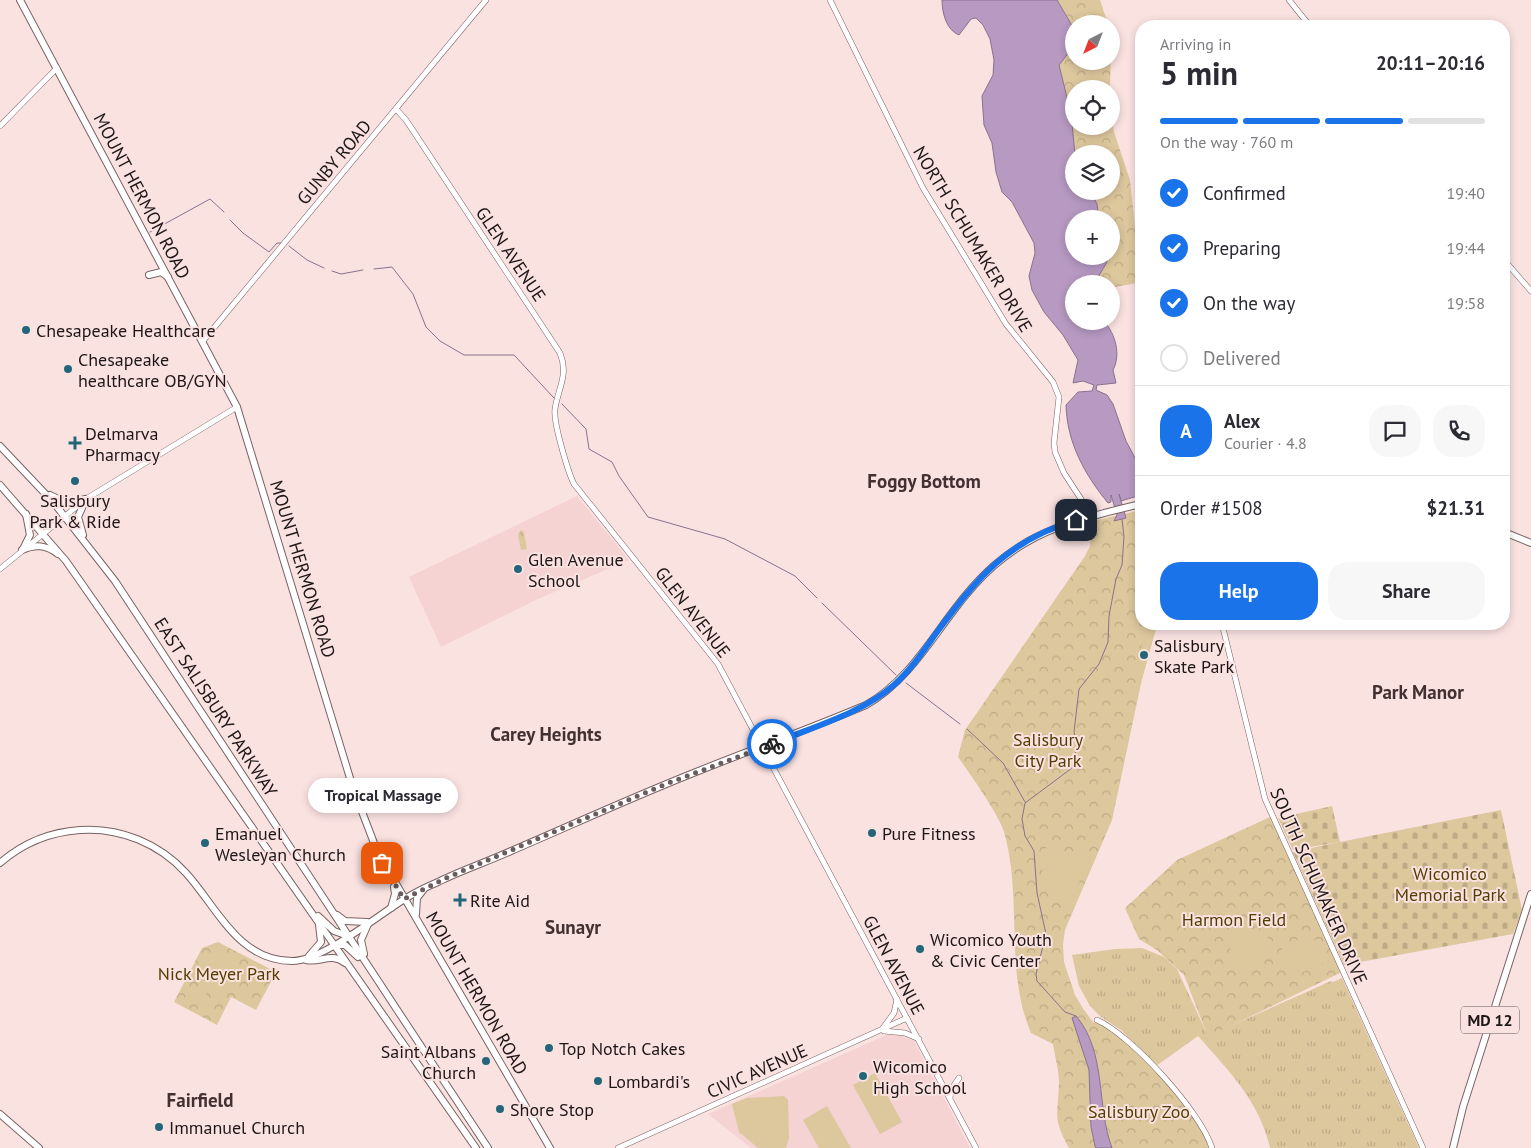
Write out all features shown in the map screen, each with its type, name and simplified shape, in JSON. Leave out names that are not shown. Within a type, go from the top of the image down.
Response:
[{"type":"main road","name":"MOUNT HERMON ROAD","points":[[20,0],[237,407],[353,788],[377,851],[550,1148]]},
{"type":"main road","points":[[156,253],[158,264],[152,273],[161,272],[170,279]]},
{"type":"main road","name":"EAST SALISBURY PARKWAY","points":[[0,446],[43,490],[87,543],[115,581],[488,1148]]},
{"type":"main road","name":"EAST SALISBURY PARKWAY","points":[[0,484],[66,561],[474,1146]]},
{"type":"main road","points":[[43,490],[64,503],[86,499]]},
{"type":"main road","points":[[86,499],[78,517],[87,543]]},
{"type":"main road","points":[[304,960],[334,945],[404,899],[426,888],[699,771],[763,748],[866,704],[882,695],[910,668],[967,592],[998,560],[1044,531],[1089,516],[1135,506]]},
{"type":"main road","points":[[22,550],[29,539],[30,529],[24,510]]},
{"type":"main road","points":[[1510,534],[1531,543]]},
{"type":"main road","points":[[22,550],[36,546],[46,546],[66,561]]},
{"type":"main road","points":[[0,863],[28,844],[58,833],[92,830],[130,837],[160,851],[182,869],[224,924],[244,944],[279,960],[316,962],[328,956],[342,960],[351,969]]},
{"type":"main road","points":[[391,877],[395,894],[391,908]]},
{"type":"main road","points":[[424,931],[414,911],[417,898],[426,888]]},
{"type":"main road","points":[[321,894],[342,919],[353,922],[368,922]]},
{"type":"main road","name":"MD 12","points":[[1453,1148],[1463,1107],[1531,894]]},
{"type":"main road","points":[[308,906],[334,931],[348,936]]},
{"type":"main road","points":[[391,908],[401,907],[414,914]]},
{"type":"main road","points":[[304,960],[315,951],[321,942],[318,920]]},
{"type":"main road","points":[[368,922],[362,934],[361,946],[378,976],[379,983]]},
{"type":"main road","points":[[334,945],[345,945],[354,952],[379,983]]},
{"type":"main road","points":[[0,1114],[39,1148]]},
{"type":"street","name":"GUNBY ROAD","points":[[203,341],[486,0]]},
{"type":"street","name":"NORTH SCHUMAKER DRIVE","points":[[830,0],[890,126],[923,188],[1006,324],[1053,382],[1057,390],[1059,406],[1054,443],[1056,452],[1064,473],[1085,506],[1089,516]]},
{"type":"street","points":[[1289,0],[1305,20]]},
{"type":"street","points":[[0,126],[57,68]]},
{"type":"street","name":"GLEN AVENUE","points":[[396,109],[406,120],[560,353],[564,378],[555,415],[568,472],[574,484],[714,659],[976,1148]]},
{"type":"street","points":[[1510,267],[1531,291]]},
{"type":"street","points":[[0,569],[43,532],[86,499],[237,407]]},
{"type":"street","name":"SOUTH SCHUMAKER DRIVE","points":[[1223,630],[1265,799],[1423,1148]]},
{"type":"street","points":[[881,1031],[894,1013],[897,998]]},
{"type":"street","name":"CIVIC AVENUE","points":[[618,1148],[907,1018]]},
{"type":"street","points":[[1097,1020],[1120,1033],[1172,1088],[1196,1116],[1212,1148]]},
{"type":"street","points":[[881,1031],[905,1033],[918,1039]]},
{"type":"street","points":[[951,1101],[951,1090],[959,1078]]},
{"type":"shaded area","points":[[942,0],[1057,0],[1066,15],[1065,57],[1059,65],[1065,90],[1065,135],[1073,135],[1074,145],[1065,145],[1065,200],[1095,200],[1098,210],[1065,210],[1065,265],[1105,265],[1099,275],[1065,275],[1065,330],[1110,330],[1112,332],[1117,352],[1113,370],[1116,383],[1097,385],[1096,390],[1107,395],[1113,404],[1126,441],[1135,458],[1135,497],[1121,501],[1126,518],[1114,521],[1117,515],[1111,495],[1111,502],[1108,503],[1085,470],[1074,445],[1067,419],[1066,405],[1078,392],[1092,391],[1094,385],[1083,381],[1073,383],[1078,360],[1063,335],[1044,312],[1032,290],[1029,276],[1035,253],[1034,243],[1012,202],[1002,192],[996,172],[992,143],[984,125],[982,96],[993,75],[994,60],[990,39],[983,25],[976,18],[971,19],[959,35],[951,29],[946,20]]},
{"type":"shaded area","name":"Glen Avenue School","points":[[577,496],[629,560],[538,599],[441,647],[409,577]]},
{"type":"shaded area","points":[[1076,1016],[1086,1030],[1097,1063],[1107,1132],[1112,1148],[1096,1148],[1095,1146],[1091,1127],[1089,1070],[1072,1018]]},
{"type":"shaded area","name":"Wicomico High School","points":[[889,1034],[902,1034],[913,1039],[970,1148],[751,1148],[708,1114]]},
{"type":"green space","points":[[1057,0],[1100,0],[1105,15],[1066,15]]},
{"type":"green space","points":[[1065,57],[1065,70],[1111,70],[1110,80],[1065,80],[1065,101],[1059,65]]},
{"type":"green space","points":[[1071,135],[1115,135],[1118,145],[1072,145]]},
{"type":"green space","points":[[1120,150],[1130,180],[1135,226],[1135,283],[1120,286],[1120,275],[1099,275],[1105,265],[1120,265],[1120,210],[1098,210],[1095,200],[1120,200]]},
{"type":"green space","name":"Salisbury City Park","points":[[1135,511],[1135,630],[1155,630],[1142,679],[1112,820],[1065,930],[1063,944],[1064,962],[1075,995],[1093,1022],[1104,1025],[1125,1040],[1161,1077],[1196,1119],[1211,1148],[1069,1148],[1058,1123],[1059,1078],[1053,1044],[1031,1033],[1023,1009],[1018,984],[1010,857],[1004,832],[990,804],[958,757],[965,730],[1085,556],[1090,546],[1093,521]]},
{"type":"green space","points":[[521,530],[524,532],[527,549],[523,550],[521,550],[518,535]]},
{"type":"green space","name":"Salisbury Skate Park","points":[[1151,630],[1156,630],[1142,679],[1138,659],[1144,640]]},
{"type":"green space","name":"Wicomico Memorial Park","points":[[1332,806],[1340,842],[1501,810],[1522,910],[1513,934],[1344,965],[1293,852],[1339,842],[1293,850],[1278,818]]},
{"type":"green space","name":"Harmon Field","points":[[1270,817],[1342,972],[1208,1037],[1184,975],[1157,950],[1139,939],[1125,908],[1177,860]]},
{"type":"green space","points":[[1045,848],[1085,857],[1088,862],[1071,900],[1054,891],[1045,881],[1042,867]]},
{"type":"green space","points":[[1239,927],[1257,931],[1267,937],[1277,953],[1239,969],[1222,931]]},
{"type":"green space","points":[[1302,938],[1306,944],[1318,939],[1328,961],[1294,976],[1281,947]]},
{"type":"green space","name":"Nick Meyer Park","points":[[218,942],[276,972],[256,1010],[231,997],[217,1025],[174,1002],[202,948]]},
{"type":"green space","points":[[1142,948],[1164,957],[1177,969],[1208,1036],[1331,981],[1342,978],[1419,1148],[1270,1148],[1259,1116],[1251,1101],[1231,1074],[1198,1036],[1156,1066],[1121,1030],[1101,1017],[1090,1006],[1079,986],[1072,955],[1115,949]]},
{"type":"green space","points":[[216,950],[226,961],[231,973],[230,986],[221,999],[192,978],[192,975]]},
{"type":"green space","points":[[194,984],[207,994],[201,1002],[188,991]]},
{"type":"green space","points":[[875,1073],[902,1122],[880,1134],[853,1085]]},
{"type":"green space","points":[[784,1096],[788,1100],[789,1138],[786,1148],[758,1148],[739,1132],[732,1104],[747,1098]]},
{"type":"green space","points":[[827,1106],[851,1148],[819,1148],[803,1120]]},
{"type":"waterway","points":[[150,232],[210,199],[224,212]]},
{"type":"waterway","points":[[230,220],[243,233],[269,252],[277,243],[281,243]]},
{"type":"waterway","points":[[289,246],[307,260],[324,268]]},
{"type":"waterway","points":[[374,269],[392,267],[413,294],[426,327],[440,341],[464,355],[514,355],[554,398]]},
{"type":"waterway","points":[[332,271],[341,274],[363,270]]},
{"type":"waterway","points":[[562,404],[586,429],[589,449],[612,462],[619,476],[648,517],[725,539],[795,576],[817,598]]},
{"type":"waterway","points":[[1076,1016],[1065,1012],[1037,981],[1036,974],[1046,934],[1037,893],[1034,851],[1025,836],[1022,819],[1025,803],[1072,768],[1077,747],[1074,732],[1079,689],[1099,664],[1108,642],[1109,616],[1116,579],[1122,565],[1124,537],[1122,519]]},
{"type":"waterway","points":[[822,603],[896,675]]},
{"type":"waterway","points":[[906,683],[960,724]]},
{"type":"waterway","points":[[967,729],[1003,763],[1025,802]]},
{"type":"way so far","points":[[382,863],[404,899],[446,878],[666,784],[772,744]]},
{"type":"place","name":"Chesapeake Healthcare","points":[[26,330]]},
{"type":"place","name":"Chesapeake healthcare OB/GYN","points":[[68,369]]},
{"type":"place","name":"Delmarva Pharmacy","points":[[75,443]]},
{"type":"place","name":"Salisbury Park & Ride","points":[[75,481]]},
{"type":"place","name":"Glen Avenue School","points":[[518,569]]},
{"type":"place","name":"Salisbury Skate Park","points":[[1144,655]]},
{"type":"place","name":"Pure Fitness","points":[[872,833]]},
{"type":"place","name":"Emanuel Wesleyan Church","points":[[205,843]]},
{"type":"place","name":"Tropical Massage","points":[[382,863]]},
{"type":"place","name":"Rite Aid","points":[[460,900]]},
{"type":"place","name":"Wicomico Youth & Civic Center","points":[[920,949]]},
{"type":"place","name":"Top Notch Cakes","points":[[549,1048]]},
{"type":"place","name":"Saint Albans Church","points":[[486,1061]]},
{"type":"place","name":"Wicomico High School","points":[[863,1076]]},
{"type":"place","name":"Lombardi's","points":[[598,1081]]},
{"type":"place","name":"Shore Stop","points":[[500,1109]]},
{"type":"place","name":"Immanuel Church","points":[[159,1127]]},
{"type":"district","name":"Foggy Bottom","points":[[924,481]]},
{"type":"district","name":"Park Manor","points":[[1418,692]]},
{"type":"district","name":"Carey Heights","points":[[546,734]]},
{"type":"district","name":"Sunayr","points":[[573,927]]},
{"type":"district","name":"Fairfield","points":[[200,1100]]},
{"type":"route","points":[[772,744],[866,704],[882,695],[910,668],[967,592],[990,567],[1016,547],[1035,536],[1076,520]]},
{"type":"park label","name":"Salisbury Zoo","points":[[1139,1111]]}]
